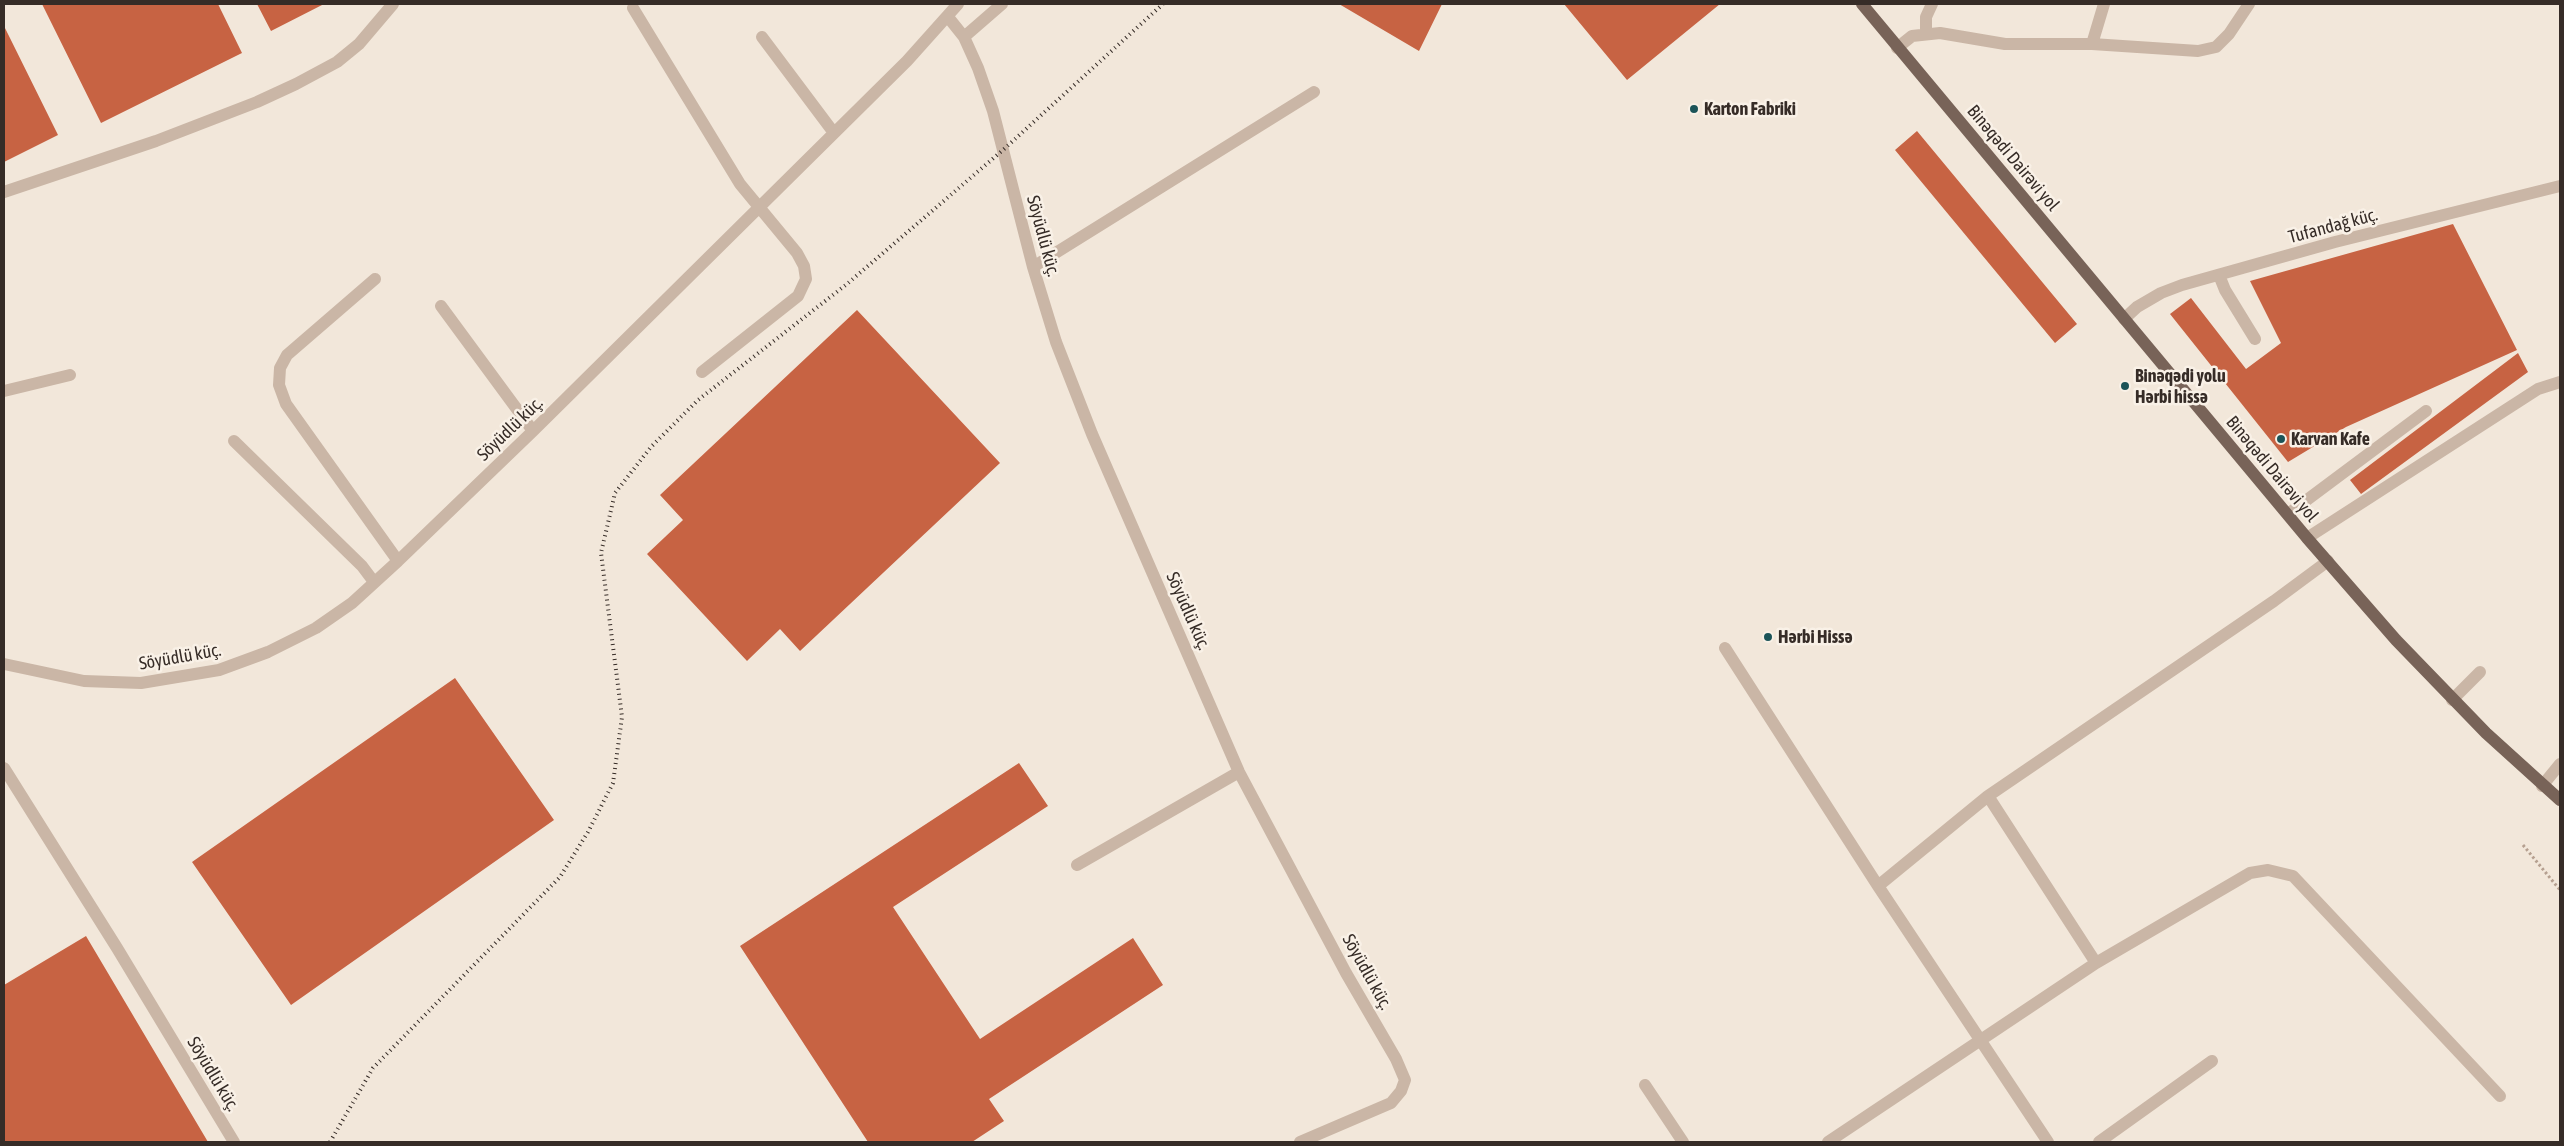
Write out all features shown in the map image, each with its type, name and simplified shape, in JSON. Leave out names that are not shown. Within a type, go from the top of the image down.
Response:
[{"type":"main road","name":"Binəqədi Dairəvi yol","points":[[1862,4],[2307,538],[2396,640],[2452,700],[2542,786],[2560,800]]},
{"type":"street","points":[[4,192],[156,141],[257,102],[296,84],[337,62],[359,44],[393,4]]},
{"type":"street","name":"Söyüdlü küç.","points":[[4,664],[84,681],[113,684],[140,683],[219,670],[268,652],[316,628],[352,603],[533,432],[759,209],[948,17],[958,4]]},
{"type":"street","points":[[964,38],[1002,4]]},
{"type":"street","points":[[1926,33],[1926,17],[1932,4]]},
{"type":"street","points":[[2092,44],[2104,4]]},
{"type":"street","points":[[1898,48],[1912,36],[1940,33],[2005,44],[2092,44],[2198,51],[2216,47],[2230,34],[2249,4]]},
{"type":"street","points":[[633,8],[740,184],[797,253],[804,266],[806,279],[798,296],[702,372]]},
{"type":"street","name":"Söyüdlü küç.","points":[[948,17],[964,38],[978,68],[993,111],[1033,267],[1056,342],[1092,434],[1239,772],[1346,973],[1396,1059],[1404,1080],[1401,1091],[1391,1104],[1300,1142]]},
{"type":"street","points":[[762,37],[834,133]]},
{"type":"street","points":[[1033,267],[1314,92]]},
{"type":"street","name":"Tufandağ küç.","points":[[2124,319],[2137,307],[2161,293],[2218,275],[2335,242],[2560,186]]},
{"type":"street","points":[[2218,275],[2255,339]]},
{"type":"street","points":[[375,279],[287,356],[280,368],[279,385],[286,404],[398,561]]},
{"type":"street","points":[[441,306],[533,432]]},
{"type":"street","points":[[4,391],[70,375]]},
{"type":"street","points":[[2307,538],[2538,389],[2560,382]]},
{"type":"street","points":[[2288,514],[2426,410]]},
{"type":"street","points":[[234,441],[362,566],[374,582]]},
{"type":"street","points":[[1878,886],[1988,796],[2266,606],[2328,561]]},
{"type":"street","points":[[1725,648],[1878,886],[2048,1142]]},
{"type":"street","points":[[2452,700],[2480,672]]},
{"type":"street","points":[[2542,786],[2560,764]]},
{"type":"street","name":"Söyüdlü küç.","points":[[4,768],[117,948],[234,1142]]},
{"type":"street","points":[[1077,865],[1239,772]]},
{"type":"street","points":[[1988,796],[2096,963]]},
{"type":"street","points":[[1828,1142],[2096,963],[2250,873],[2268,870],[2293,876],[2500,1096]]},
{"type":"street","points":[[2099,1142],[2212,1061]]},
{"type":"street","points":[[1645,1085],[1683,1142]]},
{"type":"path","points":[[2523,845],[2560,890]]},
{"type":"building","points":[[42,4],[218,4],[242,53],[101,123]]},
{"type":"building","points":[[257,4],[324,4],[271,31]]},
{"type":"building","points":[[1339,4],[1442,4],[1419,51]]},
{"type":"building","points":[[1564,4],[1720,4],[1627,80]]},
{"type":"building","points":[[4,26],[58,135],[4,162]]},
{"type":"building","points":[[1917,131],[2077,324],[2055,343],[1895,150]]},
{"type":"building","points":[[2453,224],[2517,350],[2346,427],[2288,462],[2170,314],[2191,298],[2246,369],[2281,343],[2250,281]]},
{"type":"building","points":[[857,310],[1000,463],[800,651],[780,629],[747,661],[647,554],[683,520],[660,495]]},
{"type":"building","points":[[2518,353],[2528,372],[2361,494],[2350,480]]},
{"type":"building","points":[[455,678],[554,820],[291,1005],[192,862]]},
{"type":"building","points":[[1019,763],[1048,806],[893,907],[980,1039],[1133,938],[1163,985],[989,1099],[1004,1121],[972,1142],[868,1142],[740,946]]},
{"type":"building","points":[[86,936],[208,1142],[4,1142],[4,985]]},
{"type":"railway","points":[[330,1142],[373,1068],[560,877],[588,832],[613,783],[622,717],[601,553],[615,493],[651,447],[698,400],[847,284],[1003,150],[1163,4]]},
{"type":"place","name":"Karton Fabriki","points":[[1694,109]]},
{"type":"place","name":"Binəqədi yolu Hərbi hissə","points":[[2125,386]]},
{"type":"place","name":"Karvan Kafe","points":[[2281,439]]},
{"type":"place","name":"Hərbi Hissə","points":[[1768,637]]}]
